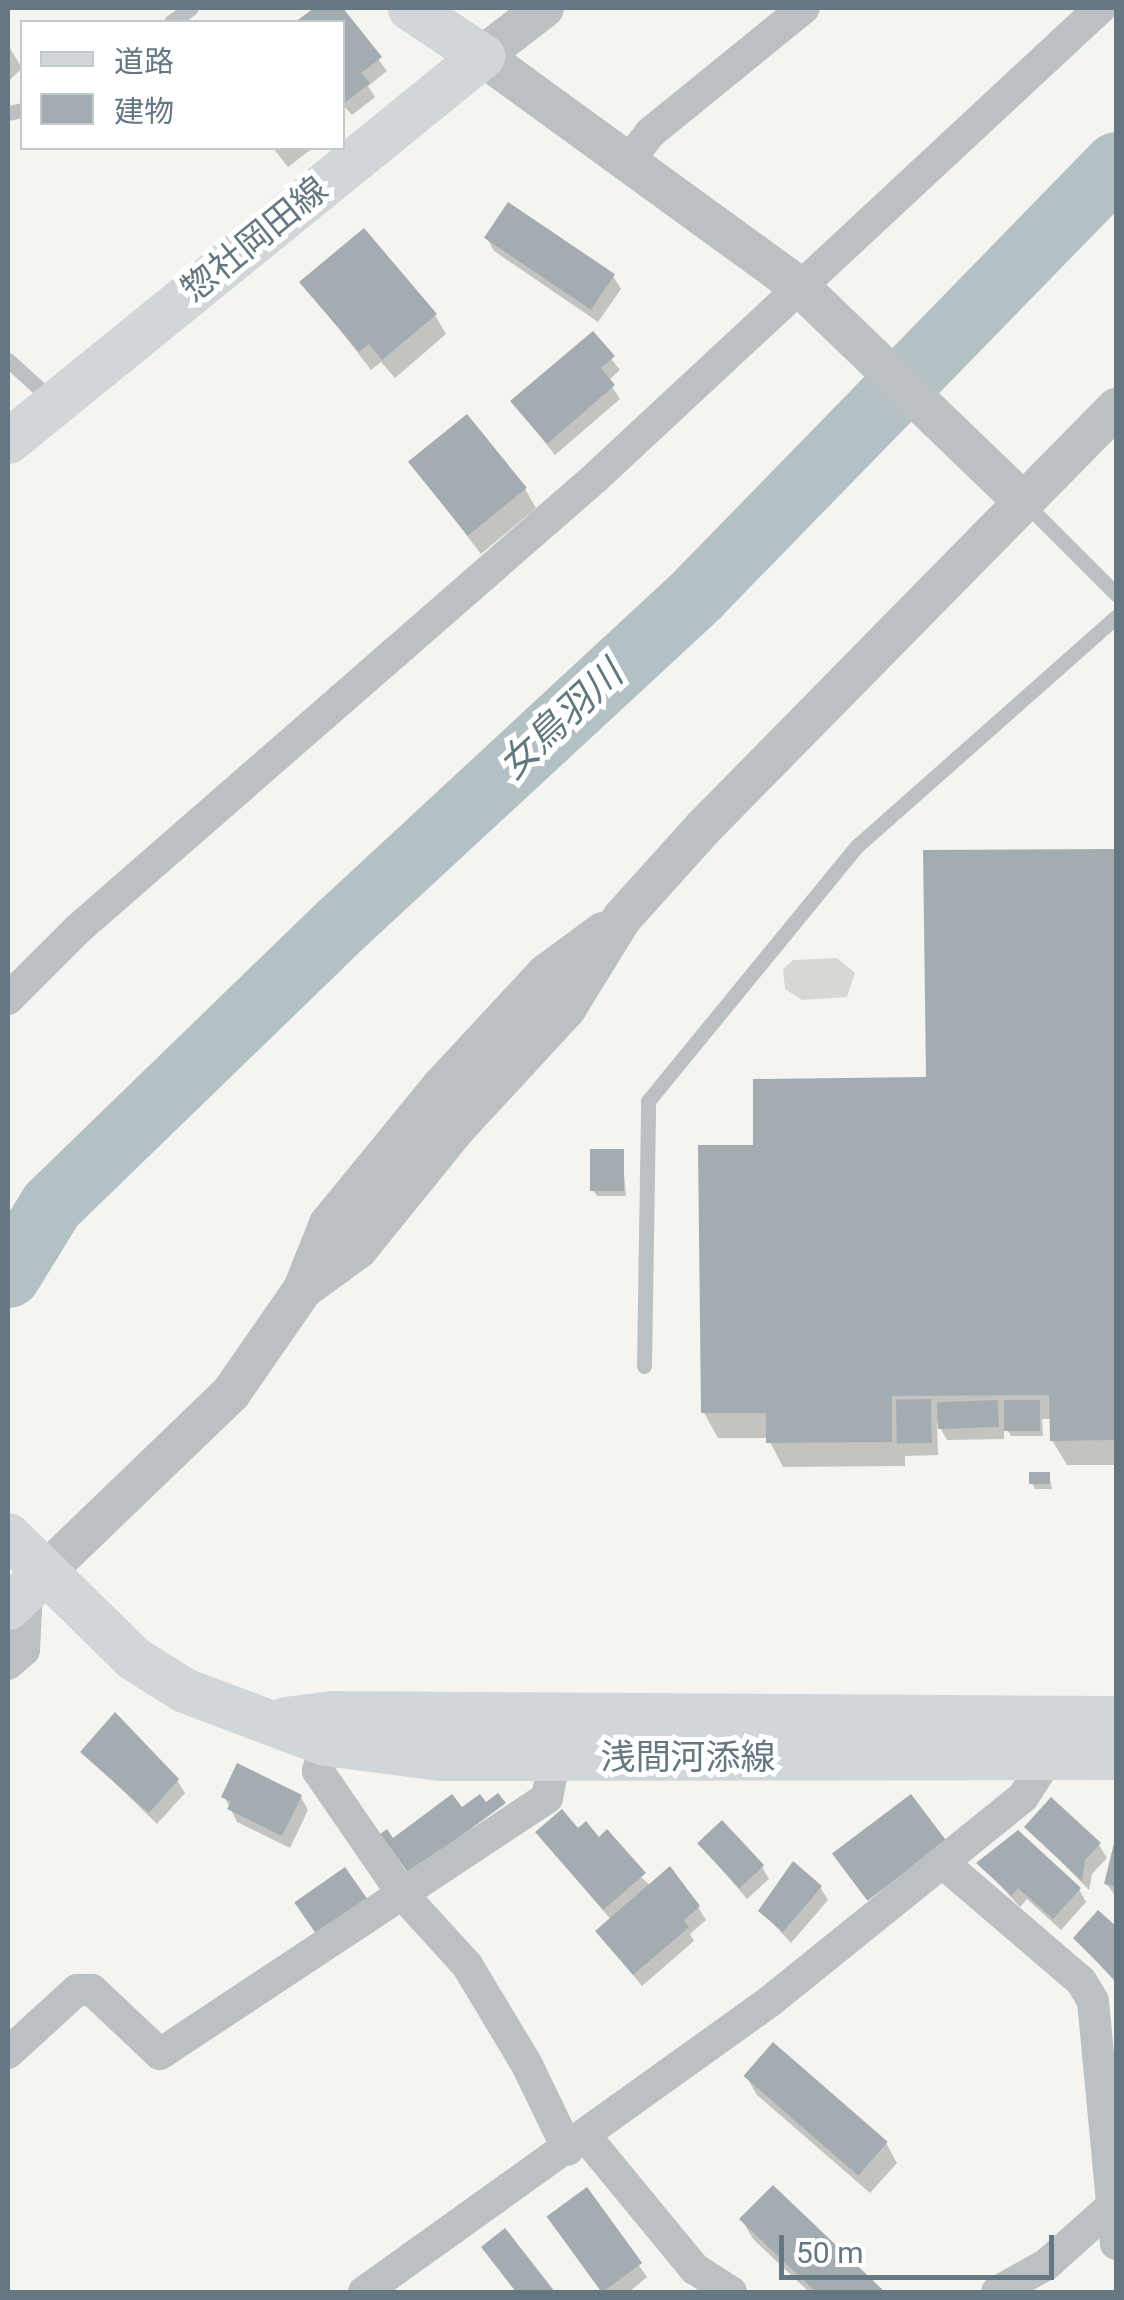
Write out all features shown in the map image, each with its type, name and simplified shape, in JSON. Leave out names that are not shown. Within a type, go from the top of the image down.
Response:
[{"type":"main road","points":[[410,8],[482,56]]},
{"type":"main road","name":"惣社岡田線","points":[[8,441],[482,56]]},
{"type":"main road","name":"浅間河添線","points":[[10,1537],[26,1590],[184,1690],[325,1743],[440,1758],[1116,1758]]},
{"type":"main road","name":"浅間河添線","points":[[263,1722],[332,1713],[599,1720],[1116,1718]]},
{"type":"street","points":[[544,8],[482,56],[630,159],[806,293],[1013,492]]},
{"type":"street","points":[[630,159],[650,132],[804,8]]},
{"type":"street","points":[[8,999],[78,928],[806,293],[1100,8]]},
{"type":"street","points":[[8,1664],[24,1650],[26,1590],[231,1393],[303,1289],[358,1249],[456,1128],[566,1009],[622,918],[1013,492],[1116,408]]},
{"type":"street","points":[[325,1743],[318,1770],[404,1896],[467,1965],[577,2144],[695,2269],[730,2292]]},
{"type":"street","points":[[8,2052],[78,1990],[92,1990],[160,2054],[547,1798],[555,1758]]},
{"type":"street","points":[[364,2292],[577,2144],[942,1862],[1022,1797],[1048,1758]]},
{"type":"street","points":[[942,1862],[1081,1982],[1093,2001],[1116,2244]]},
{"type":"street","points":[[997,2292],[1047,2264],[1112,2205]]},
{"type":"lane","points":[[8,360],[55,403]]},
{"type":"lane","points":[[1013,492],[1116,594]]},
{"type":"lane","points":[[644,1366],[648,1101],[857,846],[1116,617]]},
{"type":"shaded area","points":[[837,958],[855,973],[847,997],[802,1000],[785,989],[783,969],[793,960]]},
{"type":"building","points":[[314,8],[343,8],[382,57],[361,73],[370,83],[345,103],[345,20],[298,20]]},
{"type":"building","points":[[508,202],[615,274],[591,310],[484,238]]},
{"type":"building","points":[[364,228],[437,314],[382,360],[369,344],[359,352],[299,282]]},
{"type":"building","points":[[593,331],[615,356],[601,368],[615,385],[547,444],[510,401]]},
{"type":"building","points":[[467,414],[527,488],[468,536],[408,462]]},
{"type":"building","points":[[1116,849],[1116,1440],[1050,1441],[1049,1395],[892,1396],[892,1442],[766,1443],[766,1413],[701,1413],[698,1145],[753,1145],[753,1079],[926,1077],[923,850]]},
{"type":"building","points":[[590,1149],[624,1149],[624,1191],[590,1191]]},
{"type":"building","points":[[931,1399],[932,1443],[897,1444],[896,1400]]},
{"type":"building","points":[[998,1400],[999,1427],[938,1429],[937,1402]]},
{"type":"building","points":[[1004,1400],[1040,1400],[1040,1431],[1004,1431]]},
{"type":"building","points":[[1029,1472],[1050,1472],[1050,1484],[1029,1484]]},
{"type":"building","points":[[115,1712],[179,1779],[149,1813],[80,1752]]},
{"type":"building","points":[[237,1763],[302,1795],[282,1836],[227,1809],[231,1802],[221,1797]]},
{"type":"building","points":[[498,1793],[506,1803],[409,1874],[380,1834],[387,1829],[393,1838],[452,1794],[462,1807],[480,1794],[486,1802]]},
{"type":"building","points":[[911,1794],[947,1841],[867,1901],[832,1854]]},
{"type":"building","points":[[1051,1797],[1101,1843],[1085,1860],[1082,1881],[1024,1827]]},
{"type":"building","points":[[562,1809],[578,1828],[586,1821],[599,1837],[607,1829],[646,1873],[603,1910],[535,1832]]},
{"type":"building","points":[[722,1820],[764,1865],[739,1889],[697,1843]]},
{"type":"building","points":[[1018,1830],[1081,1888],[1053,1919],[1018,1888],[1012,1896],[976,1863]]},
{"type":"building","points":[[1116,1839],[1116,1887],[1104,1884]]},
{"type":"building","points":[[793,1861],[822,1886],[783,1932],[758,1911]]},
{"type":"building","points":[[670,1866],[700,1906],[684,1920],[689,1927],[633,1975],[595,1931]]},
{"type":"building","points":[[345,1867],[367,1899],[317,1935],[294,1903]]},
{"type":"building","points":[[1098,1910],[1116,1926],[1116,1981],[1073,1938]]},
{"type":"building","points":[[773,2042],[888,2142],[858,2176],[743,2076]]},
{"type":"building","points":[[773,2185],[885,2292],[816,2292],[739,2219]]},
{"type":"building","points":[[587,2187],[642,2263],[601,2292],[547,2216]]},
{"type":"building","points":[[505,2228],[555,2292],[516,2292],[481,2247]]},
{"type":"waterway","name":"女鳥羽川","points":[[8,1275],[51,1205],[340,925],[698,593],[1116,164]]}]
